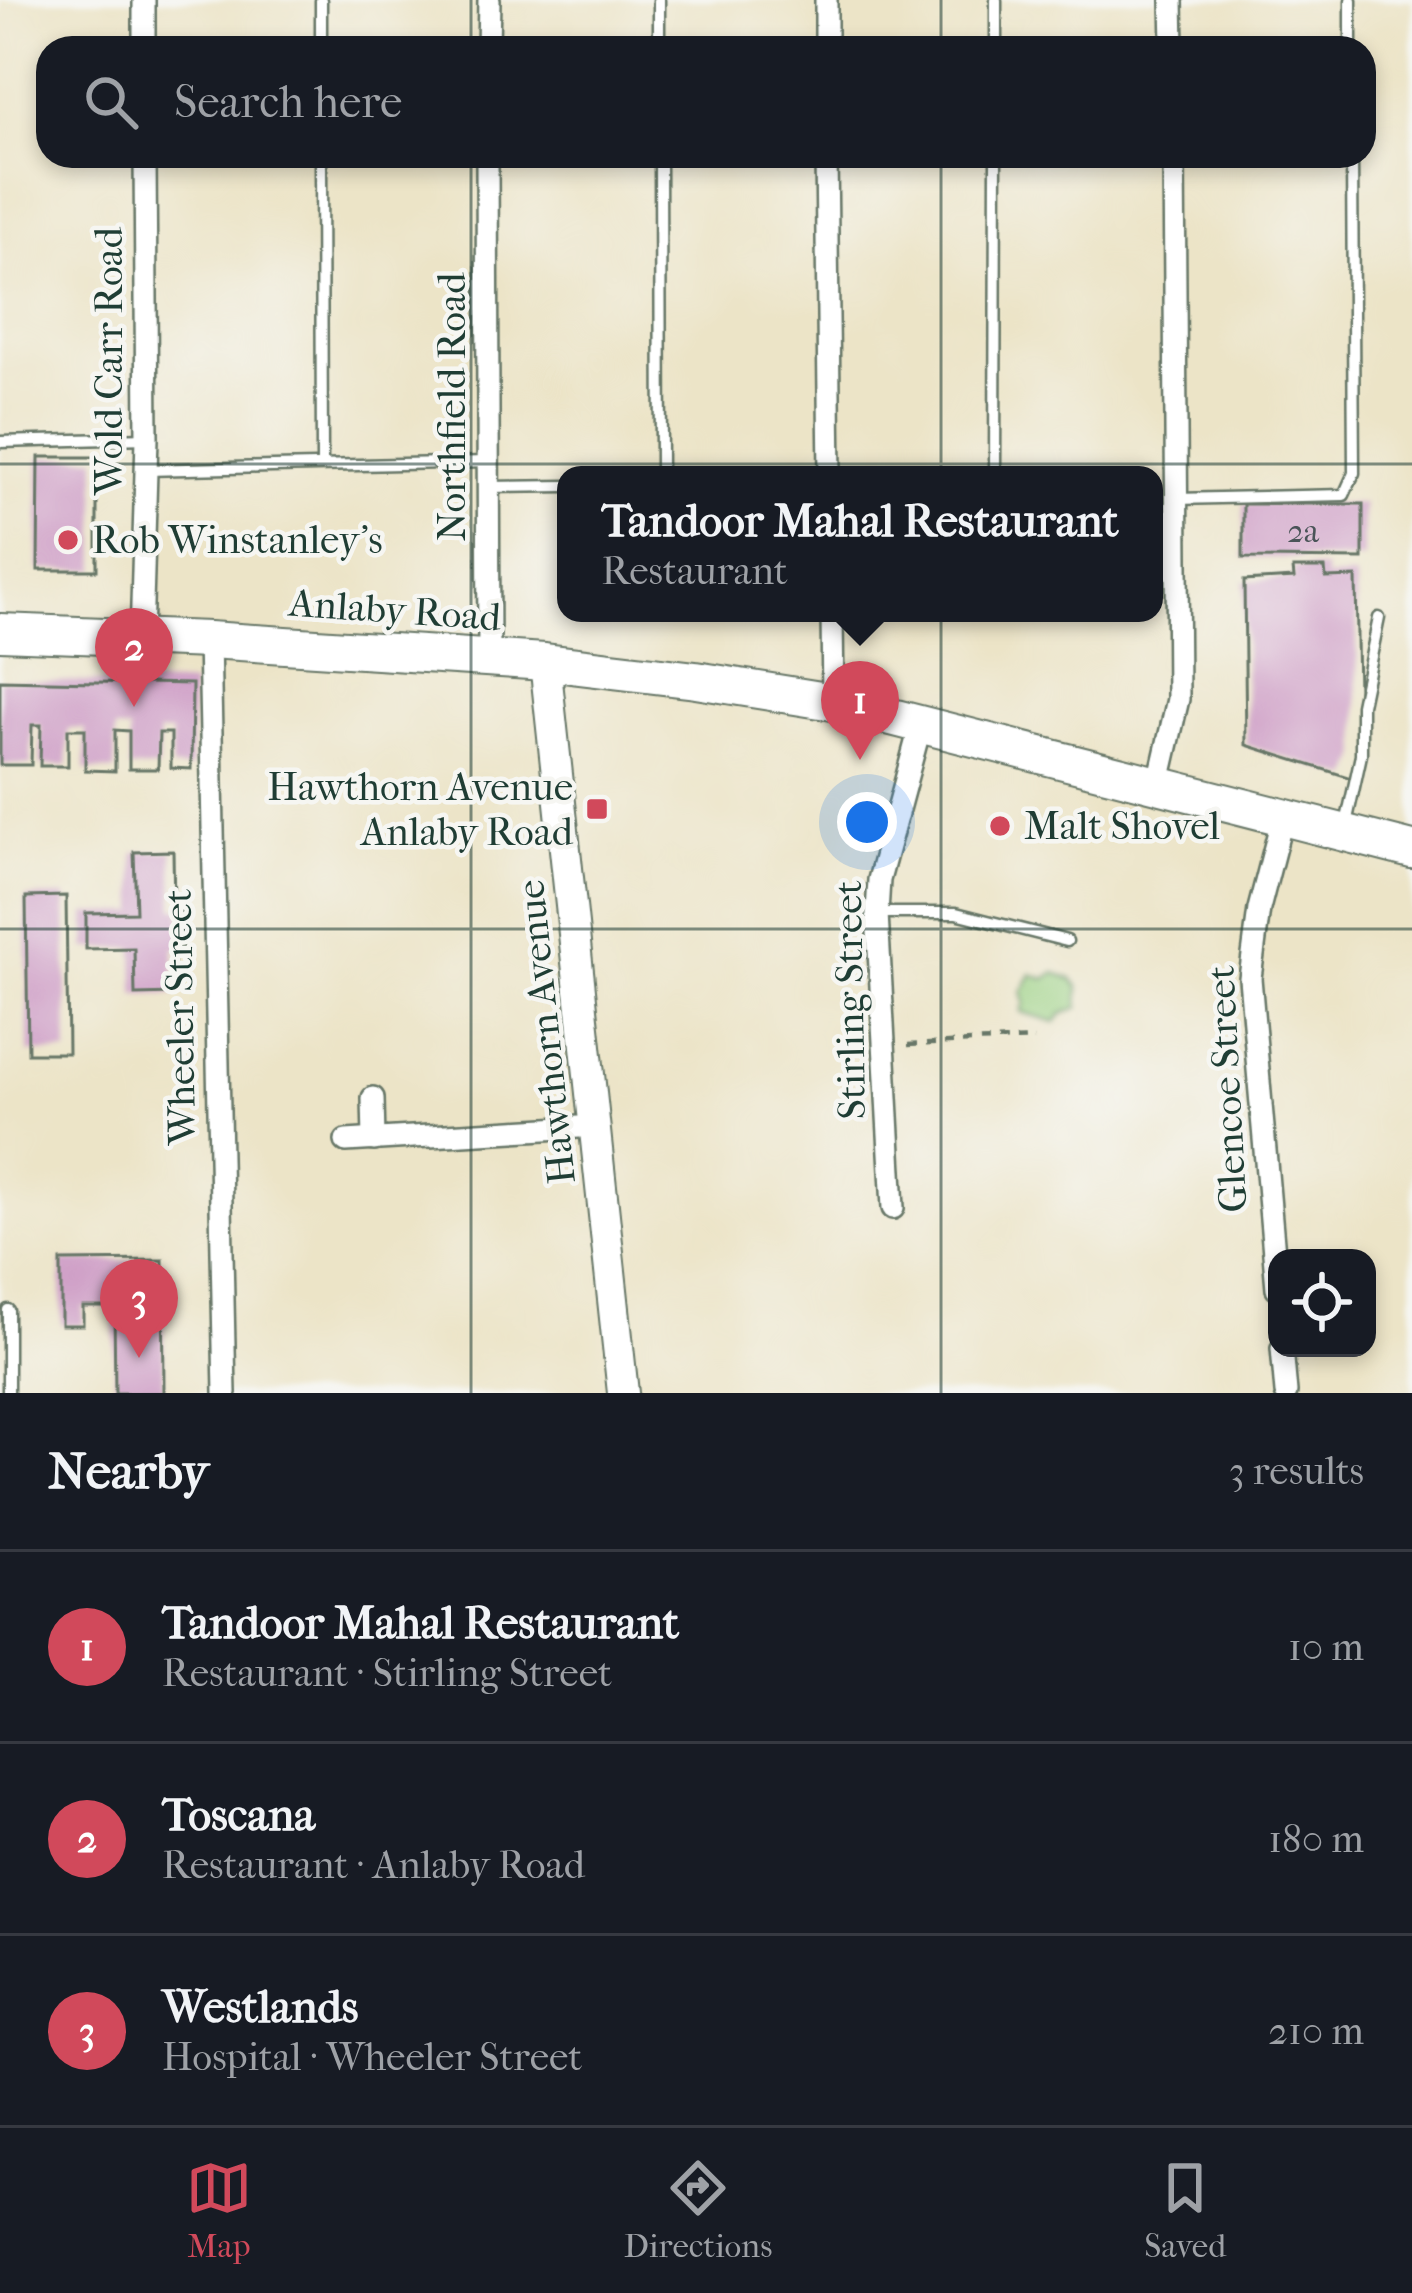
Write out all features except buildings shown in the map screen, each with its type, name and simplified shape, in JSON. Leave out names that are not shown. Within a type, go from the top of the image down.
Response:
[{"type":"main road","name":"Anlaby Road","points":[[0,632],[545,662],[833,702],[1412,850]]},
{"type":"street","points":[[144,0],[144,36]]},
{"type":"street","points":[[488,0],[488,36]]},
{"type":"street","points":[[826,0],[826,36]]},
{"type":"street","points":[[1172,0],[1173,36]]},
{"type":"street","name":"Wold Carr Road","points":[[142,638],[147,438],[145,168]]},
{"type":"street","name":"Northfield Road","points":[[488,168],[489,658]]},
{"type":"street","points":[[826,168],[830,466]]},
{"type":"street","points":[[1159,782],[1178,699],[1165,572],[1176,499],[1174,168]]},
{"type":"street","points":[[832,622],[833,702]]},
{"type":"street","name":"Wheeler Street","points":[[208,640],[224,1393]]},
{"type":"street","name":"Hawthorn Avenue","points":[[545,662],[623,1393]]},
{"type":"street","name":"Stirling Street","points":[[893,1208],[877,913],[879,880],[921,724]]},
{"type":"street","name":"Glencoe Street","points":[[1274,1249],[1250,978],[1259,909],[1283,816]]},
{"type":"street","points":[[373,1098],[374,1140]]},
{"type":"street","points":[[346,1141],[596,1126]]},
{"type":"street","points":[[1283,1357],[1286,1393]]},
{"type":"lane","points":[[321,0],[321,36]]},
{"type":"lane","points":[[659,0],[659,36]]},
{"type":"lane","points":[[996,0],[996,36]]},
{"type":"lane","points":[[1351,0],[1351,36]]},
{"type":"lane","points":[[321,168],[322,464]]},
{"type":"lane","points":[[660,168],[661,466]]},
{"type":"lane","points":[[994,466],[996,168]]},
{"type":"lane","points":[[1176,499],[1344,495],[1354,473],[1352,168]]},
{"type":"lane","points":[[0,442],[147,438]]},
{"type":"lane","points":[[146,470],[487,462]]},
{"type":"lane","points":[[488,487],[557,486]]},
{"type":"lane","points":[[1344,833],[1360,755],[1361,705],[1379,618]]},
{"type":"lane","points":[[877,913],[956,914],[1067,941]]},
{"type":"lane","points":[[8,1310],[8,1393]]},
{"type":"path","points":[[883,1046],[1034,1039]]},
{"type":"green space","points":[[1055,973],[1079,987],[1078,1008],[1056,1022],[1021,1012],[1022,992],[1032,974],[1045,979]]},
{"type":"place","name":"Rob Winstanley's","points":[[68,540]]},
{"type":"place","name":"Toscana","points":[[134,707]]},
{"type":"place","name":"Tandoor Mahal Restaurant","points":[[860,760]]},
{"type":"place","name":"Hawthorn Avenue Anlaby Road","points":[[597,809]]},
{"type":"place","name":"Malt Shovel","points":[[1000,826]]},
{"type":"place","name":"Westlands","points":[[139,1358]]}]
